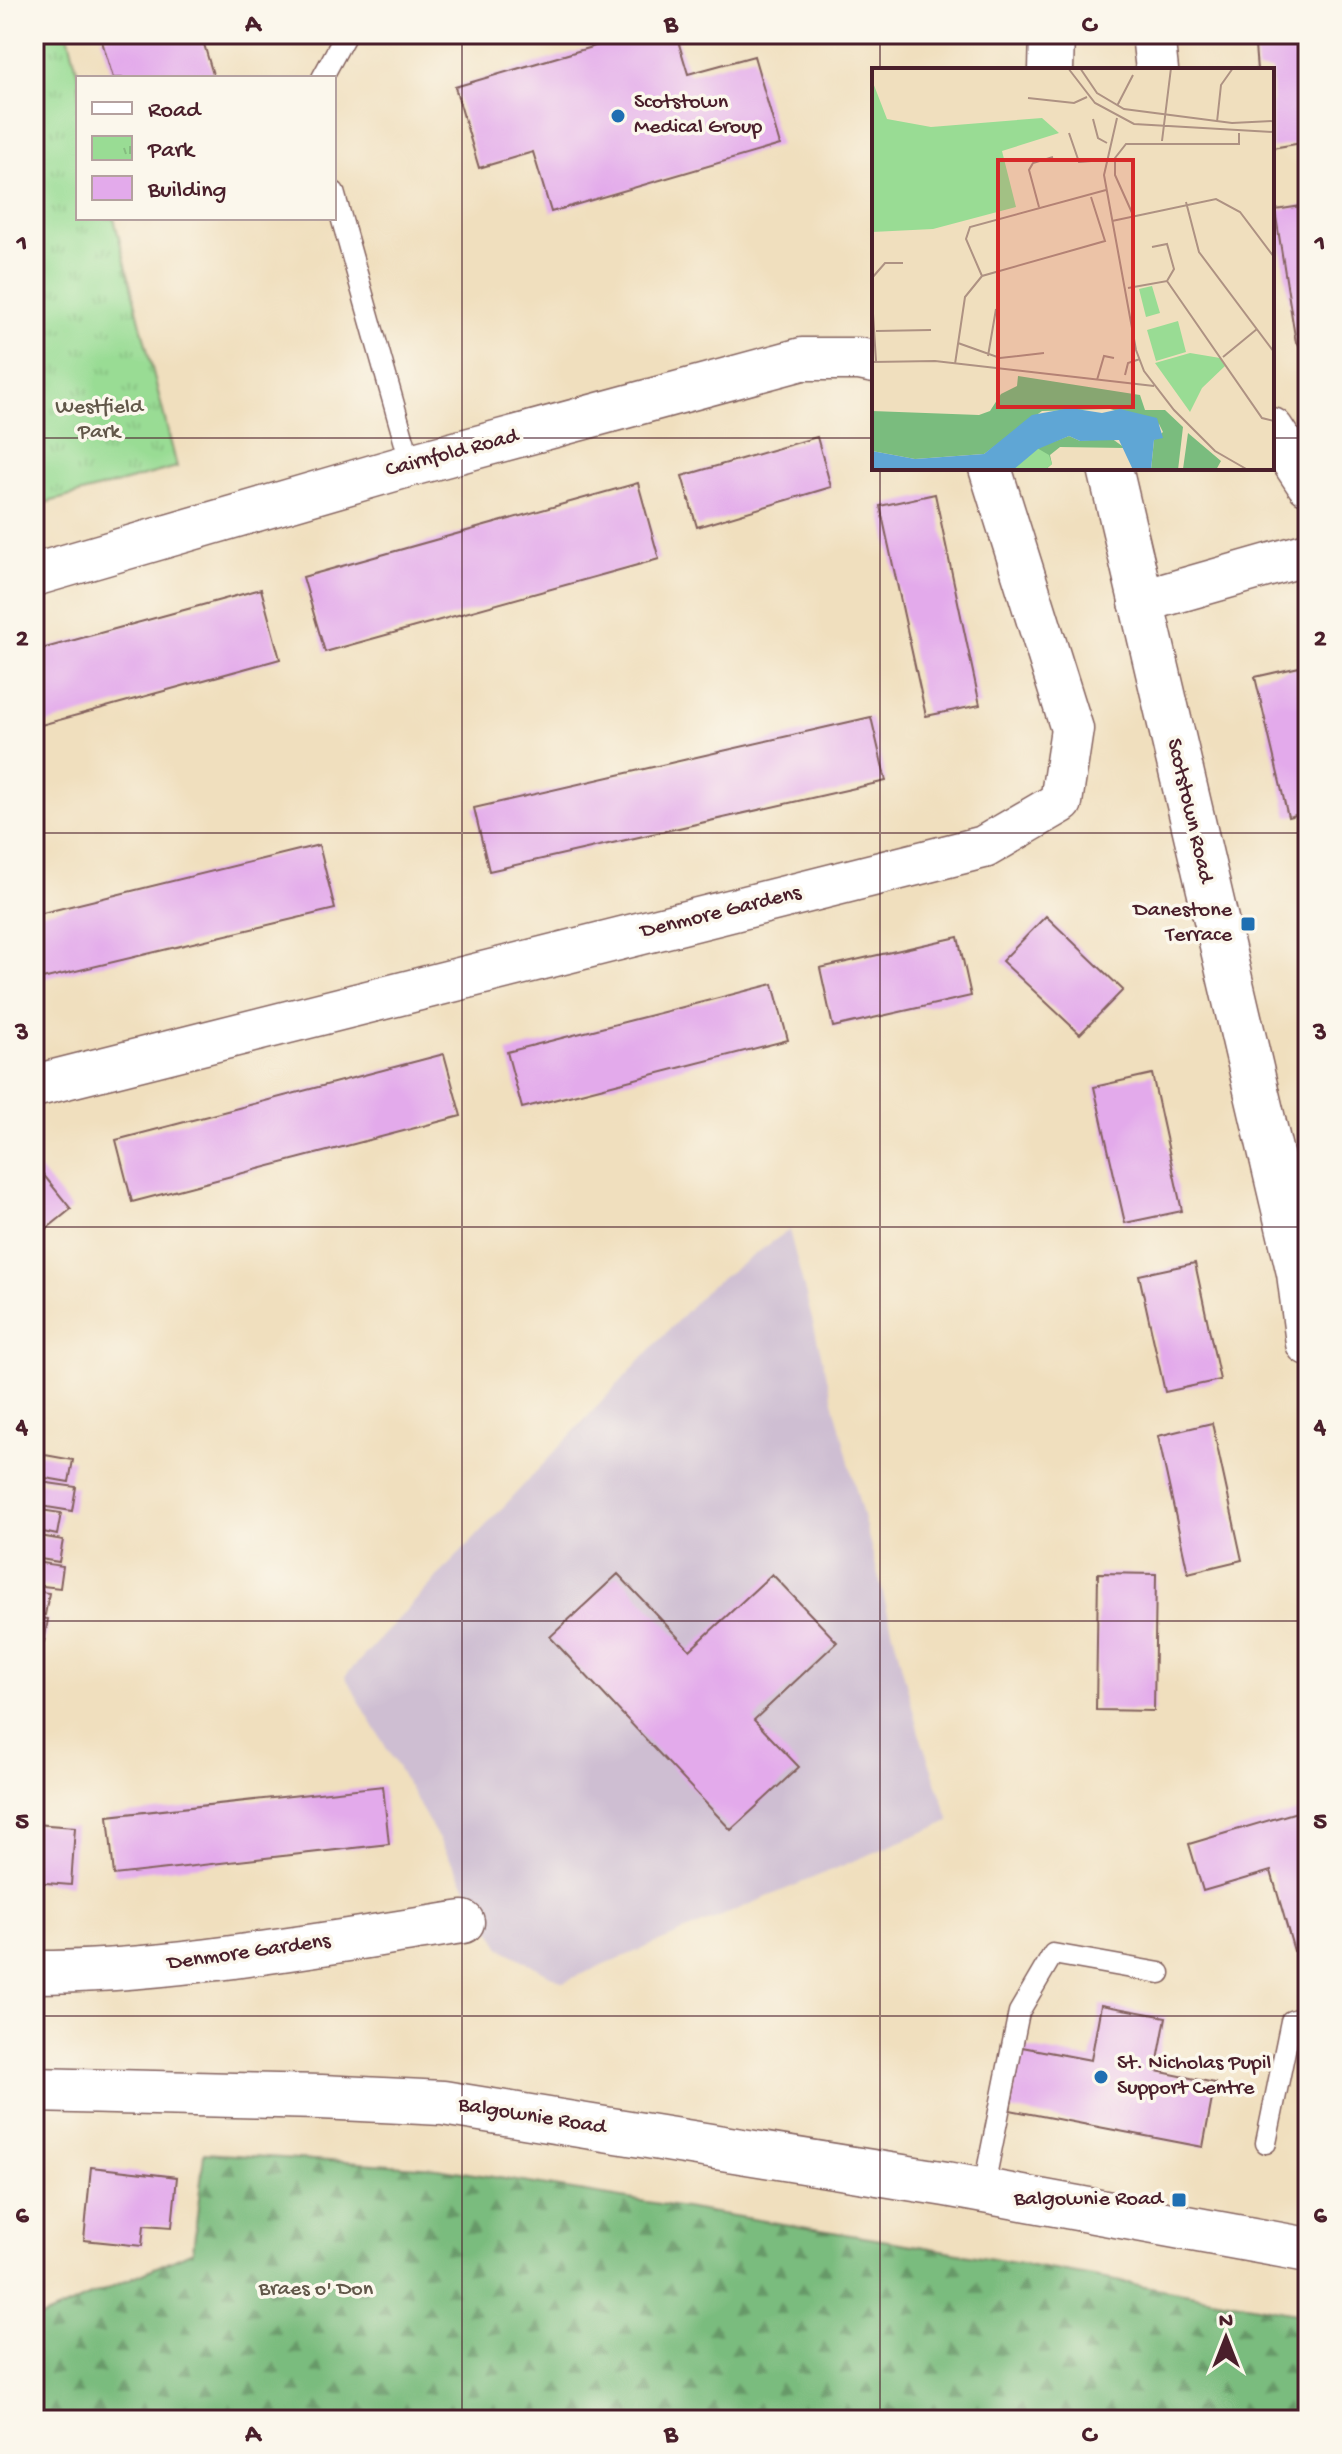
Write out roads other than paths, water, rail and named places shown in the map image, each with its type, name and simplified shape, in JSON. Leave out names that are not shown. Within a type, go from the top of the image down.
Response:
[{"type":"street","points":[[1051,68],[1052,34]]},
{"type":"street","points":[[1153,34],[1157,68]]},
{"type":"street","name":"Cairnfold Road","points":[[34,575],[411,465],[802,359],[872,362]]},
{"type":"street","points":[[1274,432],[1308,484]]},
{"type":"street","name":"Denmore Gardens","points":[[34,1086],[984,847],[1061,802],[1072,729],[991,470]]},
{"type":"street","name":"Scotstown Road","points":[[1110,470],[1303,1272],[1308,1343]]},
{"type":"street","points":[[1140,602],[1308,554]]},
{"type":"street","name":"Denmore Gardens","points":[[34,1972],[89,1972],[150,1966],[463,1922]]},
{"type":"street","name":"Balgownie Road","points":[[34,2090],[443,2103],[983,2191],[1308,2250]]},
{"type":"lane","points":[[323,76],[346,34]]},
{"type":"lane","points":[[336,199],[411,465]]},
{"type":"lane","points":[[983,2191],[1019,2012],[1053,1954],[1160,1973]]},
{"type":"lane","points":[[1266,2143],[1291,2021],[1308,2015]]},
{"type":"place","name":"Scotstown Medical Group","points":[[618,116]]},
{"type":"place","name":"Danestone Terrace","points":[[1248,924]]},
{"type":"place","name":"St. Nicholas Pupil Support Centre","points":[[1101,2077]]},
{"type":"place","name":"Balgownie Road","points":[[1179,2200]]},
{"type":"park label","name":"Westfield Park","points":[[99,420]]},
{"type":"park label","name":"Braes o' Don","points":[[316,2290]]}]
